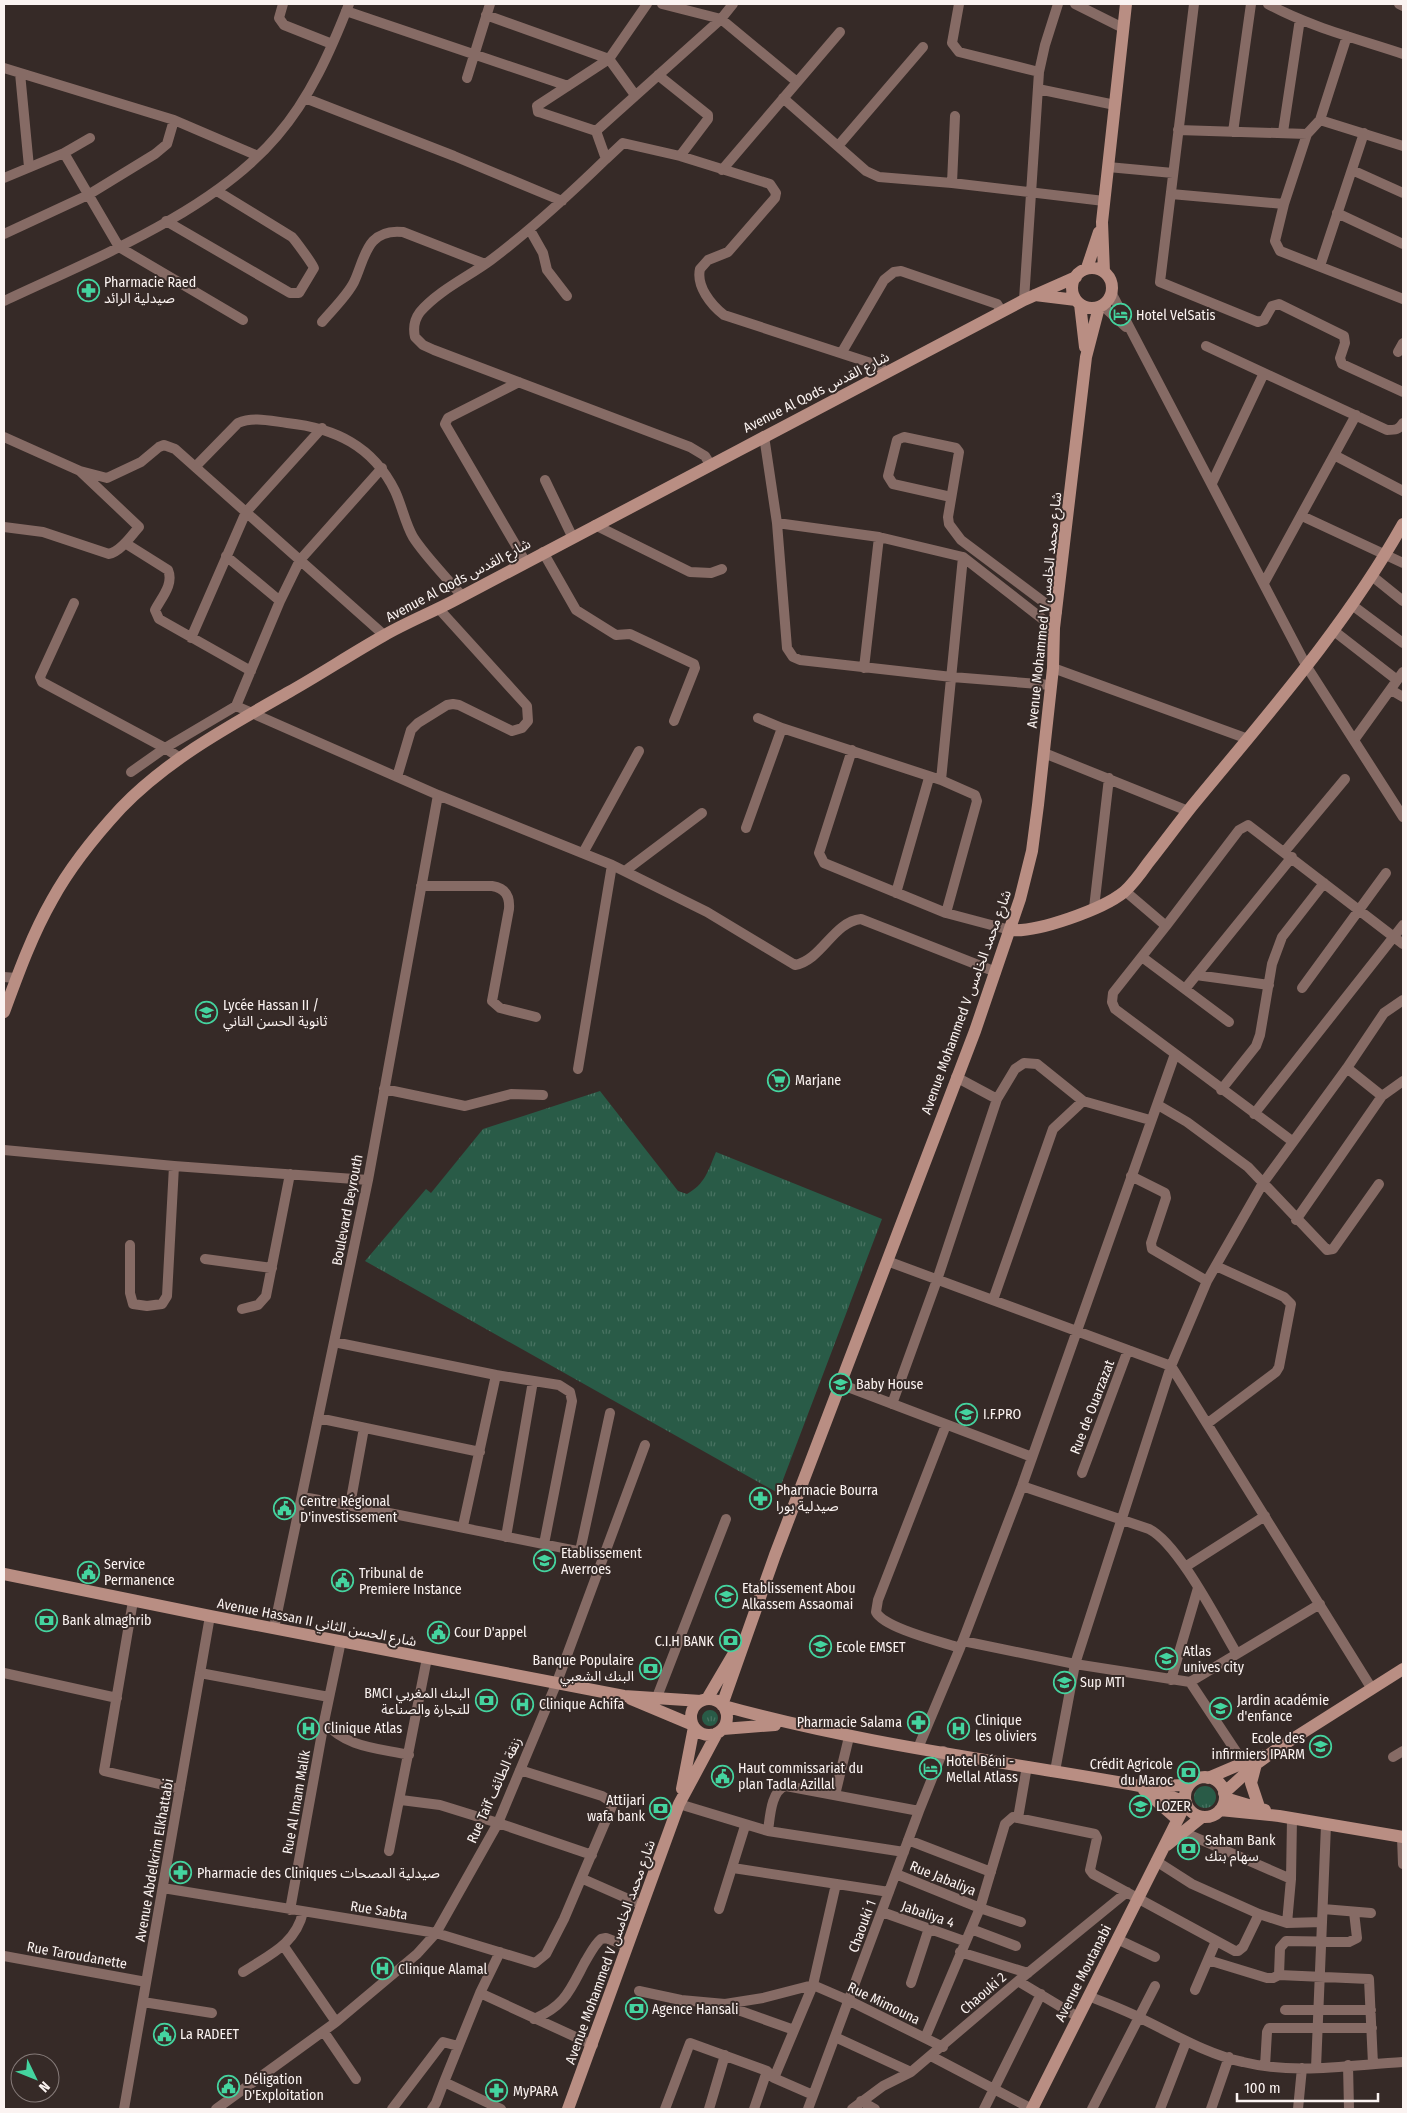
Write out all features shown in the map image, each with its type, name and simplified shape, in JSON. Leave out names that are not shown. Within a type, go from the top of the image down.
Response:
[{"type":"street","points":[[283,4],[279,18],[284,25],[332,44]]},
{"type":"street","points":[[467,78],[490,4]]},
{"type":"street","points":[[596,131],[538,112],[538,104],[609,59],[647,4]]},
{"type":"street","points":[[662,4],[721,19],[797,82]]},
{"type":"street","points":[[596,131],[721,19],[733,4]]},
{"type":"street","points":[[959,4],[952,43],[959,52],[1040,72]]},
{"type":"street","points":[[1058,4],[1051,25],[1038,89],[1031,193],[1029,298],[1078,302],[1092,308],[1100,306],[1112,294]]},
{"type":"street","points":[[1075,4],[1123,28]]},
{"type":"street","points":[[1104,272],[1102,222],[1126,4]]},
{"type":"street","points":[[1194,4],[1160,282],[1258,322],[1264,320],[1272,306],[1279,304],[1344,336],[1345,343],[1340,358],[1342,364],[1403,392]]},
{"type":"street","points":[[1233,132],[1251,4]]},
{"type":"street","points":[[1268,4],[1346,36],[1403,54]]},
{"type":"street","points":[[1399,4],[1403,6]]},
{"type":"street","points":[[4,301],[119,247],[166,221],[217,191],[258,156],[278,136],[305,98],[348,7],[473,55],[568,86]]},
{"type":"street","points":[[486,15],[609,59],[635,95]]},
{"type":"street","points":[[1283,132],[1300,18]]},
{"type":"street","points":[[722,170],[840,32]]},
{"type":"street","points":[[1346,36],[1320,120],[1306,134],[1284,204],[1275,241],[1276,246],[1280,251],[1403,299]]},
{"type":"street","points":[[838,146],[922,48]]},
{"type":"street","points":[[4,68],[174,120],[258,156]]},
{"type":"street","points":[[20,73],[29,167]]},
{"type":"street","points":[[658,74],[708,115],[708,119],[680,156]]},
{"type":"street","points":[[1038,89],[1115,105]]},
{"type":"street","points":[[305,98],[454,156],[562,201]]},
{"type":"street","points":[[783,98],[866,171],[879,177],[952,183],[1104,201]]},
{"type":"street","points":[[952,183],[955,116]]},
{"type":"street","points":[[4,234],[88,195],[165,147],[169,141],[174,120]]},
{"type":"street","points":[[1320,120],[1403,146]]},
{"type":"street","points":[[1178,130],[1306,134]]},
{"type":"street","points":[[596,131],[606,159]]},
{"type":"street","points":[[1320,266],[1364,133]]},
{"type":"street","points":[[4,178],[64,153],[90,138]]},
{"type":"street","points":[[710,464],[705,456],[690,447],[422,345],[415,337],[413,329],[418,314],[431,301],[530,230],[623,143],[680,156],[770,184],[776,194],[776,198],[728,252],[708,260],[700,269],[700,282],[712,306],[724,314],[880,366],[886,372]]},
{"type":"street","points":[[64,153],[119,247],[243,320]]},
{"type":"street","points":[[1108,167],[1173,173]]},
{"type":"street","points":[[1352,170],[1403,193]]},
{"type":"street","points":[[166,221],[290,293],[299,293],[314,268],[314,264],[305,256],[292,237],[217,191]]},
{"type":"street","points":[[1171,194],[1284,204]]},
{"type":"street","points":[[1338,213],[1403,244]]},
{"type":"street","points":[[1078,302],[1072,288],[1076,276],[1087,268],[1102,222]]},
{"type":"street","points":[[530,230],[543,253],[546,270],[567,296]]},
{"type":"street","points":[[322,322],[354,283],[363,255],[380,235],[403,232],[485,264]]},
{"type":"street","points":[[1087,268],[1096,268],[1104,272],[1112,282],[1112,294],[1130,330],[1307,667],[1403,816]]},
{"type":"street","points":[[842,352],[884,280],[894,272],[901,271],[997,304],[1002,312]]},
{"type":"street","name":"Avenue Al Qods شارع القدس","points":[[4,1012],[10,978],[54,896],[87,850],[122,807],[180,758],[384,635],[439,609],[572,536],[886,372],[1029,298],[1076,276]]},
{"type":"street","name":"Avenue Mohammed V شارع محمد الخامس","points":[[1078,302],[1086,357]]},
{"type":"street","points":[[1100,306],[1130,330]]},
{"type":"street","name":"Avenue Mohammed V شارع محمد الخامس","points":[[749,1626],[996,972],[1032,851],[1053,668],[1054,628],[1086,357],[1100,306]]},
{"type":"street","points":[[1206,346],[1387,430],[1400,428],[1403,423]]},
{"type":"street","points":[[1212,483],[1264,373]]},
{"type":"street","points":[[519,382],[448,418],[445,424],[525,561]]},
{"type":"street","points":[[1264,583],[1356,415]]},
{"type":"street","points":[[195,467],[238,423],[243,421],[256,419],[322,428],[345,438],[370,456],[382,468],[395,492],[413,538],[462,596]]},
{"type":"street","points":[[191,638],[246,512],[322,428]]},
{"type":"street","points":[[764,436],[777,522],[787,648],[789,653],[800,660],[864,668],[1051,685]]},
{"type":"street","points":[[4,437],[80,471],[102,478],[115,476],[141,462],[154,450],[164,445],[175,449],[384,635]]},
{"type":"street","points":[[951,497],[893,484],[889,481],[888,476],[897,440],[904,437],[956,448],[958,452],[948,517],[949,524],[956,534],[1057,612]]},
{"type":"street","points":[[1334,455],[1403,491]]},
{"type":"street","points":[[131,772],[165,748],[236,706],[280,601],[300,560],[382,468]]},
{"type":"street","points":[[4,527],[43,532],[109,554],[115,552],[139,527],[80,471]]},
{"type":"street","points":[[545,480],[572,536]]},
{"type":"street","points":[[1302,516],[1403,563]]},
{"type":"street","points":[[777,522],[879,537],[963,557],[1054,628]]},
{"type":"street","points":[[852,750],[819,854],[820,859],[824,863],[946,913],[1010,930],[1020,931],[1038,928],[1094,908],[1124,891],[1307,667],[1372,576],[1403,524]]},
{"type":"street","points":[[594,525],[690,572],[711,573],[722,569]]},
{"type":"street","points":[[864,668],[879,537]]},
{"type":"street","points":[[125,543],[168,570],[171,581],[155,610],[156,616],[191,638],[251,671]]},
{"type":"street","points":[[543,552],[576,610],[616,635],[630,634],[694,664],[695,668],[674,721]]},
{"type":"street","points":[[226,556],[280,601]]},
{"type":"street","points":[[941,780],[963,557]]},
{"type":"street","points":[[1372,576],[1403,600]]},
{"type":"street","points":[[74,603],[40,677],[42,682],[165,748],[180,758]]},
{"type":"street","points":[[1352,605],[1403,644]]},
{"type":"street","points":[[397,777],[411,730],[418,723],[447,705],[459,705],[512,731],[522,728],[528,721],[527,706],[439,609]]},
{"type":"street","points":[[1334,631],[1400,676],[1354,740]]},
{"type":"street","points":[[1053,668],[1248,739]]},
{"type":"street","points":[[1391,690],[1403,697]]},
{"type":"street","points":[[236,706],[438,795],[625,871],[707,912],[795,965],[806,962],[848,923],[861,919],[996,972]]},
{"type":"street","points":[[758,718],[782,728],[972,792],[977,801],[946,913]]},
{"type":"street","points":[[746,828],[782,728]]},
{"type":"street","points":[[583,853],[639,751]]},
{"type":"street","points":[[1044,753],[1188,811]]},
{"type":"street","points":[[896,893],[929,778]]},
{"type":"street","points":[[1094,908],[1109,778]]},
{"type":"street","points":[[1185,989],[1344,779]]},
{"type":"street","name":"Boulevard Beyrouth","points":[[274,1628],[368,1180],[438,795]]},
{"type":"street","points":[[625,871],[702,813]]},
{"type":"street","points":[[1292,1142],[1115,1008],[1112,1002],[1113,993],[1245,825],[1248,824],[1403,944]]},
{"type":"street","points":[[578,1069],[612,865]]},
{"type":"street","points":[[1302,988],[1386,873]]},
{"type":"street","points":[[1221,1090],[1256,1046],[1260,1035],[1272,964],[1282,937],[1324,883]]},
{"type":"street","points":[[421,886],[492,886],[498,887],[506,894],[510,902],[492,1001],[500,1008],[536,1016]]},
{"type":"street","points":[[1124,891],[1166,926]]},
{"type":"street","points":[[1254,1114],[1403,925]]},
{"type":"street","points":[[1142,957],[1229,1022]]},
{"type":"street","points":[[1196,975],[1269,985]]},
{"type":"street","points":[[1055,1771],[1075,1664],[1171,1366],[1207,1280],[1263,1183],[1347,1068],[1384,1013],[1403,1000]]},
{"type":"street","points":[[918,1748],[962,1644],[1022,1486],[1150,1120],[1158,1105],[1175,1054]]},
{"type":"street","points":[[892,1404],[937,1280],[997,1099],[1015,1069],[1024,1063],[1037,1064],[1083,1101],[1150,1120]]},
{"type":"street","points":[[1347,1068],[1382,1096]]},
{"type":"street","points":[[956,1077],[997,1099]]},
{"type":"street","points":[[1296,1220],[1382,1096],[1403,1081]]},
{"type":"street","points":[[384,1090],[466,1106],[511,1094],[543,1095]]},
{"type":"street","points":[[993,1300],[1054,1129],[1083,1101]]},
{"type":"street","points":[[1158,1105],[1218,1144],[1248,1167],[1296,1220],[1327,1250],[1333,1249],[1379,1184]]},
{"type":"street","points":[[4,1150],[174,1166],[368,1180]]},
{"type":"street","points":[[130,1245],[131,1300],[137,1306],[162,1304],[167,1296],[174,1166]]},
{"type":"street","points":[[242,1308],[258,1305],[266,1296],[290,1174]]},
{"type":"street","points":[[1132,1176],[1166,1193],[1151,1243],[1152,1249],[1207,1280]]},
{"type":"street","points":[[205,1259],[272,1268]]},
{"type":"street","points":[[887,1261],[1171,1366],[1372,1689]]},
{"type":"street","points":[[1208,1423],[1276,1372],[1279,1366],[1291,1304],[1284,1296],[1216,1266]]},
{"type":"street","points":[[334,1342],[563,1387],[570,1392],[572,1399],[544,1544]]},
{"type":"street","name":"Rue de Ouarzazat","points":[[1082,1473],[1128,1350]]},
{"type":"street","points":[[463,1526],[496,1375]]},
{"type":"street","points":[[506,1537],[533,1381]]},
{"type":"street","points":[[840,1384],[1032,1457]]},
{"type":"street","points":[[580,1551],[610,1413]]},
{"type":"street","points":[[318,1418],[480,1452]]},
{"type":"street","points":[[946,1425],[878,1600],[876,1612],[881,1619],[893,1625],[962,1644],[1190,1682],[1320,1604]]},
{"type":"street","points":[[350,1505],[364,1428]]},
{"type":"street","name":"Rue Taïf زنقة الطائف","points":[[216,2109],[324,2032],[417,1954],[436,1933],[498,1823],[557,1682],[645,1444]]},
{"type":"street","points":[[1022,1486],[1150,1529],[1159,1534],[1185,1566],[1237,1654]]},
{"type":"street","points":[[302,1497],[463,1526],[506,1537],[604,1556]]},
{"type":"street","points":[[1185,1566],[1266,1516]]},
{"type":"street","points":[[656,1697],[726,1519]]},
{"type":"street","name":"Avenue Hassan II شارع الحسن الثاني","points":[[4,1574],[133,1601],[624,1696],[704,1700]]},
{"type":"street","points":[[1171,1680],[1198,1588]]},
{"type":"street","points":[[133,1601],[104,1771],[180,1789]]},
{"type":"street","name":"Avenue Abdelkrim Elkhattabi","points":[[124,2109],[210,1616]]},
{"type":"street","points":[[704,1700],[749,1626]]},
{"type":"street","points":[[679,1804],[727,1715],[723,1706],[749,1626]]},
{"type":"street","name":"Rue Al Imam Malik","points":[[290,1910],[341,1640]]},
{"type":"street","points":[[389,1851],[401,1800],[427,1658]]},
{"type":"street","points":[[1322,1922],[1287,1923],[1259,1914],[1192,1884],[1159,1856],[1183,1832],[1202,1817],[1213,1815],[1220,1810],[1225,1795],[1256,1764],[1403,1670]]},
{"type":"street","points":[[4,1673],[116,1698]]},
{"type":"street","points":[[200,1673],[329,1697]]},
{"type":"street","points":[[1190,1682],[1243,1762]]},
{"type":"street","name":"Avenue Hassan II شارع الحسن الثاني","points":[[624,1696],[694,1726]]},
{"type":"street","points":[[679,1804],[694,1726],[692,1714],[696,1704],[704,1700],[713,1699],[723,1706],[790,1724],[849,1736],[1140,1786],[1186,1803],[1194,1813],[1202,1817]]},
{"type":"street","points":[[324,1722],[338,1736],[350,1742],[409,1755]]},
{"type":"street","points":[[694,1726],[702,1734],[751,1725],[790,1724]]},
{"type":"street","points":[[835,1795],[849,1736]]},
{"type":"street","points":[[1140,1786],[1189,1785],[1198,1779],[1208,1778],[1280,1747]]},
{"type":"street","points":[[1393,1756],[1403,1751]]},
{"type":"street","name":"Chaouki 1","points":[[808,2109],[850,2001],[908,1840],[943,1752]]},
{"type":"street","points":[[1256,1764],[1252,1783],[1259,1807]]},
{"type":"street","points":[[1026,1766],[1018,1818],[1095,1834],[1097,1838],[1090,1870],[1093,1874],[1238,1951],[1243,1947],[1259,1914]]},
{"type":"street","points":[[520,1770],[602,1796],[610,1801],[612,1805],[583,1879],[642,1905]]},
{"type":"street","points":[[1208,1778],[1219,1783],[1225,1795],[1285,1817]]},
{"type":"street","points":[[1186,1803],[1186,1792],[1189,1785]]},
{"type":"street","points":[[768,1831],[775,1797],[778,1790],[786,1786],[919,1811]]},
{"type":"street","points":[[1140,1786],[1177,1819]]},
{"type":"street","points":[[401,1800],[440,1806],[498,1823],[592,1855]]},
{"type":"street","name":"Avenue Moutanabi","points":[[1032,2109],[1117,1938],[1133,1895],[1159,1856],[1186,1803]]},
{"type":"street","points":[[679,1804],[745,1826],[768,1831],[904,1852]]},
{"type":"street","name":"Avenue Mohammed V شارع محمد الخامس","points":[[568,2109],[593,2045],[679,1804]]},
{"type":"street","points":[[1220,1810],[1285,1817],[1403,1837],[1403,1864]]},
{"type":"street","name":"Rue Jabaliya","points":[[924,2038],[964,1941],[980,1908],[1005,1824],[1013,1817],[1018,1818]]},
{"type":"street","points":[[1285,1817],[1291,1879],[1287,1923]]},
{"type":"street","points":[[1316,2068],[1326,1825]]},
{"type":"street","points":[[719,1908],[745,1826]]},
{"type":"street","points":[[1183,1832],[1291,1879]]},
{"type":"street","name":"Rue Jabaliya","points":[[908,1840],[991,1872]]},
{"type":"street","points":[[733,1868],[889,1892]]},
{"type":"street","name":"Rue Jabaliya","points":[[896,1874],[980,1908],[1021,1922]]},
{"type":"street","name":"Rue Sabta","points":[[163,1888],[436,1933],[531,1963],[539,1962],[546,1954],[583,1879]]},
{"type":"street","points":[[754,2109],[794,2030],[812,1985],[836,1884]]},
{"type":"street","name":"Chaouki 2","points":[[852,2109],[883,2086],[911,2072],[943,2047],[1028,1973],[1133,1895]]},
{"type":"street","points":[[1323,1909],[1371,1914]]},
{"type":"street","points":[[243,1972],[283,1945],[296,1933],[303,1912]]},
{"type":"street","name":"Jabaliya 4","points":[[882,1912],[964,1941]]},
{"type":"street","points":[[1279,1975],[1280,1948],[1286,1941],[1349,1942],[1357,1938],[1354,1912]]},
{"type":"street","points":[[911,1983],[929,1928]]},
{"type":"street","points":[[971,1929],[1016,1946]]},
{"type":"street","points":[[534,2018],[547,2013],[564,2001],[572,1990],[594,1946],[602,1938],[627,1946]]},
{"type":"street","points":[[1117,1938],[1155,1957]]},
{"type":"street","points":[[1194,1990],[1216,1941]]},
{"type":"street","points":[[283,1945],[336,2022]]},
{"type":"street","points":[[432,2109],[480,1993],[500,1952]]},
{"type":"street","points":[[960,1952],[1028,1973]]},
{"type":"street","name":"Rue Taroudanette","points":[[4,1956],[146,1982]]},
{"type":"street","points":[[1208,1960],[1266,1978],[1273,1978],[1279,1975],[1369,1979],[1373,2064]]},
{"type":"street","points":[[1018,1981],[1078,2017]]},
{"type":"street","points":[[720,2004],[763,1998],[812,1985]]},
{"type":"street","name":"Rue Mimouna","points":[[812,1985],[850,2001],[943,2047]]},
{"type":"street","points":[[1092,2109],[1155,1986]]},
{"type":"street","points":[[639,1991],[680,2000],[720,2004],[794,2030]]},
{"type":"street","points":[[480,1993],[593,2045]]},
{"type":"street","points":[[984,2109],[1041,1994]]},
{"type":"street","points":[[1089,1996],[1138,2017],[1186,2042],[1242,2062],[1265,2066],[1302,2068],[1403,2062]]},
{"type":"street","points":[[143,2002],[212,2014]]},
{"type":"street","points":[[1285,2010],[1371,2010]]},
{"type":"street","points":[[1265,2066],[1266,2032],[1269,2028],[1372,2028]]},
{"type":"street","points":[[324,2032],[356,2079]]},
{"type":"street","points":[[836,2037],[911,2072]]},
{"type":"street","points":[[392,2109],[440,2044],[446,2041],[458,2046]]},
{"type":"street","points":[[1160,2109],[1186,2042]]},
{"type":"street","points":[[664,2109],[690,2043],[725,2055],[813,2095]]},
{"type":"street","points":[[709,2109],[725,2055]]},
{"type":"street","points":[[931,2056],[994,2087],[1032,2109]]},
{"type":"street","points":[[1211,2109],[1229,2057]]},
{"type":"street","points":[[1348,2065],[1348,2109]]},
{"type":"street","points":[[1298,2109],[1302,2068]]},
{"type":"street","points":[[444,2082],[501,2109]]},
{"type":"street","points":[[861,2102],[875,2109]]},
{"type":"green space","points":[[600,1091],[678,1191],[687,1194],[698,1186],[708,1171],[716,1152],[882,1219],[778,1493],[365,1261],[426,1189],[431,1193],[483,1129]]},
{"type":"green space","points":[[707,1710],[713,1710],[718,1715],[716,1724],[707,1726],[702,1721],[702,1715]]},
{"type":"green space","points":[[1205,1786],[1215,1793],[1216,1797],[1209,1807],[1205,1808],[1195,1801],[1194,1797],[1201,1787]]},
{"type":"place","name":"Pharmacie Raed صيدلية الرائد","points":[[88,290]]},
{"type":"place","name":"Hotel VelSatis","points":[[1120,315]]},
{"type":"place","name":"Lycée Hassan II / ثانوية الحسن الثاني","points":[[207,1013]]},
{"type":"place","name":"Marjane","points":[[779,1080]]},
{"type":"place","name":"Baby House","points":[[840,1384]]},
{"type":"place","name":"I.F.PRO","points":[[967,1414]]},
{"type":"place","name":"Pharmacie Bourra صيدلية بورا","points":[[760,1498]]},
{"type":"place","name":"Centre Régional D'investissement","points":[[284,1509]]},
{"type":"place","name":"Etablissement Averroes","points":[[545,1561]]},
{"type":"place","name":"Service Permanence","points":[[88,1572]]},
{"type":"place","name":"Tribunal de Premiere Instance","points":[[343,1581]]},
{"type":"place","name":"Etablissement Abou Alkassem Assaomai","points":[[726,1596]]},
{"type":"place","name":"Bank almaghrib","points":[[46,1620]]},
{"type":"place","name":"Cour D'appel","points":[[438,1632]]},
{"type":"place","name":"C.I.H BANK","points":[[730,1641]]},
{"type":"place","name":"Ecole EMSET","points":[[820,1647]]},
{"type":"place","name":"Atlas unives city","points":[[1167,1659]]},
{"type":"place","name":"Banque Populaire البنك الشعبي","points":[[650,1668]]},
{"type":"place","name":"Sup MTI","points":[[1064,1682]]},
{"type":"place","name":"BMCI البنك المغربي للتجارة والصناعة","points":[[486,1701]]},
{"type":"place","name":"Clinique Achifa","points":[[523,1704]]},
{"type":"place","name":"Jardin académie d'enfance","points":[[1221,1708]]},
{"type":"place","name":"Pharmacie Salama","points":[[918,1722]]},
{"type":"place","name":"Clinique Atlas","points":[[308,1728]]},
{"type":"place","name":"Clinique les oliviers","points":[[959,1728]]},
{"type":"place","name":"Ecole des infirmiers IPARM","points":[[1321,1746]]},
{"type":"place","name":"Hotel Béni - Mellal Atlass","points":[[930,1769]]},
{"type":"place","name":"Crédit Agricole du Maroc","points":[[1189,1772]]},
{"type":"place","name":"Haut commissariat du plan Tadla Azillal","points":[[722,1776]]},
{"type":"place","name":"LOZER","points":[[1140,1806]]},
{"type":"place","name":"Attijari wafa bank","points":[[661,1808]]},
{"type":"place","name":"Saham Bank سهام بنك","points":[[1189,1848]]},
{"type":"place","name":"Pharmacie des Cliniques صيدلية المصحات","points":[[181,1873]]},
{"type":"place","name":"Clinique Alamal","points":[[382,1969]]},
{"type":"place","name":"Agence Hansali","points":[[636,2009]]},
{"type":"place","name":"La RADEET","points":[[164,2034]]},
{"type":"place","name":"Déligation D'Exploitation","points":[[228,2087]]},
{"type":"place","name":"MyPARA","points":[[497,2091]]}]
